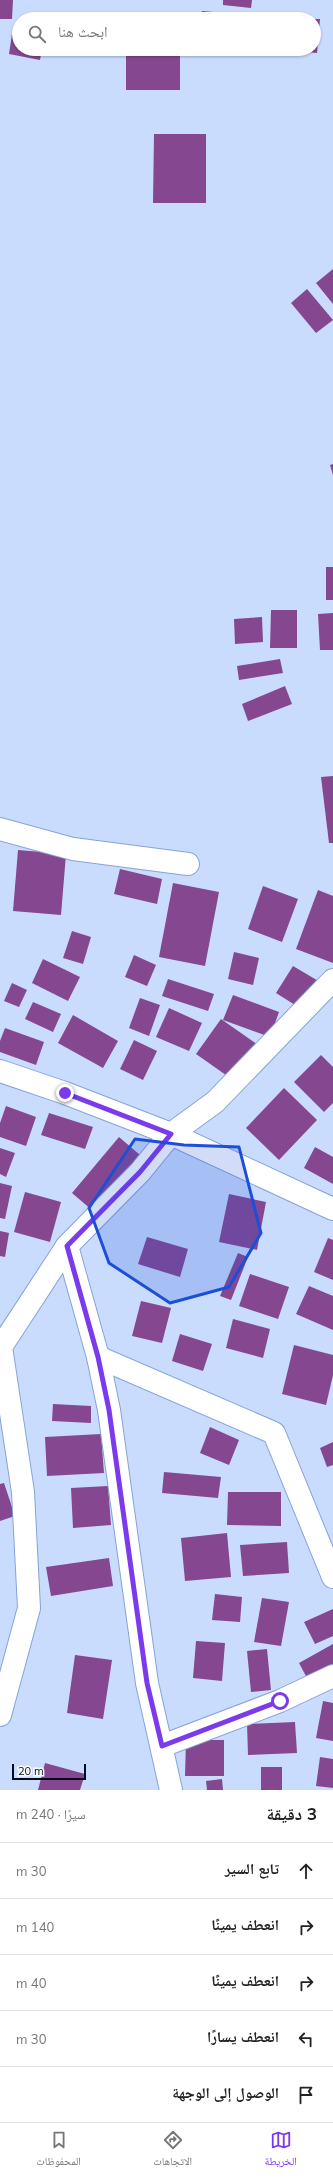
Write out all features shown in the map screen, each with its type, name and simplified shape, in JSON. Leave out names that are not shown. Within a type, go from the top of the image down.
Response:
[{"type":"street","points":[[0,829],[73,849],[188,864]]},
{"type":"street","points":[[0,1715],[29,1608],[23,1492],[1,1346],[67,1246],[140,1172],[171,1134],[215,1102],[333,981]]},
{"type":"street","points":[[0,1071],[65,1093],[171,1134],[333,1209]]},
{"type":"street","points":[[67,1246],[98,1357],[109,1410],[147,1683],[172,1790]]},
{"type":"street","points":[[98,1357],[274,1433],[333,1577]]},
{"type":"street","points":[[162,1746],[280,1701],[333,1676]]},
{"type":"highlighted area","points":[[135,1139],[184,1145],[239,1147],[261,1233],[229,1287],[170,1303],[109,1263],[89,1208]]},
{"type":"building","points":[[0,0],[13,0],[12,19],[0,19]]},
{"type":"building","points":[[223,0],[252,0],[251,8],[223,5]]},
{"type":"building","points":[[12,34],[12,55],[9,54]]},
{"type":"building","points":[[19,56],[41,56],[40,60]]},
{"type":"building","points":[[126,56],[180,56],[180,90],[126,90]]},
{"type":"building","points":[[154,134],[206,134],[206,203],[153,203]]},
{"type":"building","points":[[333,269],[333,304],[316,283]]},
{"type":"building","points":[[307,289],[333,320],[316,333],[291,303]]},
{"type":"building","points":[[333,464],[333,475],[330,465]]},
{"type":"building","points":[[326,567],[333,567],[333,600],[326,600]]},
{"type":"building","points":[[271,610],[297,610],[297,648],[270,648]]},
{"type":"building","points":[[333,613],[333,650],[320,650],[318,614]]},
{"type":"building","points":[[262,617],[263,642],[235,644],[234,619]]},
{"type":"building","points":[[280,659],[283,673],[239,680],[237,666]]},
{"type":"building","points":[[285,686],[292,704],[248,721],[242,704]]},
{"type":"building","points":[[333,776],[333,843],[329,843],[321,777]]},
{"type":"building","points":[[18,850],[66,854],[61,915],[13,911]]},
{"type":"building","points":[[120,869],[162,879],[157,904],[114,894]]},
{"type":"building","points":[[173,883],[219,892],[205,966],[159,957]]},
{"type":"building","points":[[263,886],[298,899],[282,942],[248,929]]},
{"type":"building","points":[[318,890],[333,896],[333,963],[296,949]]},
{"type":"building","points":[[72,931],[91,937],[83,964],[63,958]]},
{"type":"building","points":[[234,952],[259,958],[253,985],[228,979]]},
{"type":"building","points":[[134,955],[156,965],[147,986],[125,977]]},
{"type":"building","points":[[43,959],[80,977],[68,1001],[32,983]]},
{"type":"building","points":[[293,966],[320,982],[303,1010],[276,993]]},
{"type":"building","points":[[168,979],[214,994],[208,1011],[162,996]]},
{"type":"building","points":[[12,983],[27,990],[19,1007],[4,1001]]},
{"type":"building","points":[[233,995],[279,1012],[270,1037],[223,1020]]},
{"type":"building","points":[[140,998],[160,1005],[149,1036],[129,1028]]},
{"type":"building","points":[[33,1002],[61,1014],[53,1032],[25,1019]]},
{"type":"building","points":[[169,1008],[202,1023],[189,1051],[156,1037]]},
{"type":"building","points":[[73,1015],[118,1041],[103,1068],[58,1043]]},
{"type":"building","points":[[221,1019],[258,1045],[233,1080],[196,1054]]},
{"type":"building","points":[[5,1028],[44,1042],[36,1065],[0,1052],[0,1041]]},
{"type":"building","points":[[134,1040],[157,1051],[143,1080],[120,1069]]},
{"type":"building","points":[[321,1055],[333,1067],[333,1103],[324,1112],[294,1082]]},
{"type":"building","points":[[284,1088],[317,1120],[279,1160],[246,1128]]},
{"type":"building","points":[[6,1106],[36,1117],[26,1146],[0,1137],[0,1123]]},
{"type":"building","points":[[49,1113],[93,1127],[85,1149],[41,1135]]},
{"type":"building","points":[[119,1137],[140,1155],[93,1211],[72,1193]]},
{"type":"building","points":[[315,1147],[333,1157],[333,1184],[304,1168]]},
{"type":"building","points":[[0,1148],[15,1153],[6,1177],[0,1174]]},
{"type":"building","points":[[0,1183],[12,1186],[5,1219],[0,1218]]},
{"type":"building","points":[[25,1192],[61,1202],[50,1242],[14,1232]]},
{"type":"building","points":[[229,1194],[266,1202],[257,1250],[219,1242]]},
{"type":"building","points":[[0,1231],[9,1233],[5,1257],[0,1256]]},
{"type":"building","points":[[147,1237],[188,1249],[180,1277],[138,1264]]},
{"type":"building","points":[[328,1238],[333,1240],[333,1280],[314,1272]]},
{"type":"building","points":[[238,1253],[248,1257],[231,1300],[220,1296]]},
{"type":"building","points":[[250,1274],[289,1287],[278,1319],[239,1306]]},
{"type":"building","points":[[309,1286],[333,1296],[333,1330],[296,1314]]},
{"type":"building","points":[[141,1301],[171,1308],[162,1343],[132,1336]]},
{"type":"building","points":[[233,1319],[270,1329],[263,1358],[226,1348]]},
{"type":"building","points":[[180,1334],[212,1344],[203,1371],[172,1361]]},
{"type":"building","points":[[294,1345],[333,1355],[333,1375],[326,1405],[282,1394]]},
{"type":"building","points":[[53,1404],[91,1406],[91,1423],[52,1421]]},
{"type":"building","points":[[210,1427],[239,1440],[229,1465],[200,1453]]},
{"type":"building","points":[[101,1434],[104,1473],[47,1476],[45,1437]]},
{"type":"building","points":[[333,1442],[333,1465],[327,1467],[320,1448]]},
{"type":"building","points":[[164,1472],[221,1477],[218,1498],[162,1493]]},
{"type":"building","points":[[4,1483],[15,1516],[0,1521],[0,1484]]},
{"type":"building","points":[[108,1486],[111,1525],[73,1528],[71,1488]]},
{"type":"building","points":[[228,1492],[281,1492],[281,1526],[227,1525]]},
{"type":"building","points":[[227,1533],[231,1577],[185,1581],[181,1538]]},
{"type":"building","points":[[287,1542],[289,1573],[243,1576],[240,1545]]},
{"type":"building","points":[[109,1558],[113,1586],[51,1596],[46,1567]]},
{"type":"building","points":[[215,1594],[242,1597],[240,1622],[212,1620]]},
{"type":"building","points":[[262,1598],[289,1602],[281,1646],[254,1642]]},
{"type":"building","points":[[333,1609],[333,1636],[315,1644],[304,1622]]},
{"type":"building","points":[[196,1641],[225,1643],[222,1681],[193,1678]]},
{"type":"building","points":[[333,1644],[333,1664],[307,1678],[299,1663]]},
{"type":"building","points":[[267,1649],[271,1690],[251,1692],[247,1651]]},
{"type":"building","points":[[75,1655],[112,1660],[103,1719],[67,1713]]},
{"type":"building","points":[[323,1701],[333,1703],[333,1741],[316,1738]]},
{"type":"building","points":[[295,1722],[297,1753],[248,1755],[247,1724]]},
{"type":"building","points":[[186,1740],[224,1740],[224,1776],[185,1776]]},
{"type":"building","points":[[320,1757],[333,1759],[333,1788],[316,1786]]},
{"type":"building","points":[[45,1763],[85,1774],[80,1790],[38,1790]]},
{"type":"building","points":[[261,1767],[282,1767],[282,1790],[261,1790]]},
{"type":"building","points":[[222,1779],[223,1790],[207,1790],[206,1781]]},
{"type":"route","points":[[65,1093],[171,1134],[140,1172],[67,1246],[98,1357],[109,1410],[147,1683],[162,1746],[280,1701]]}]
